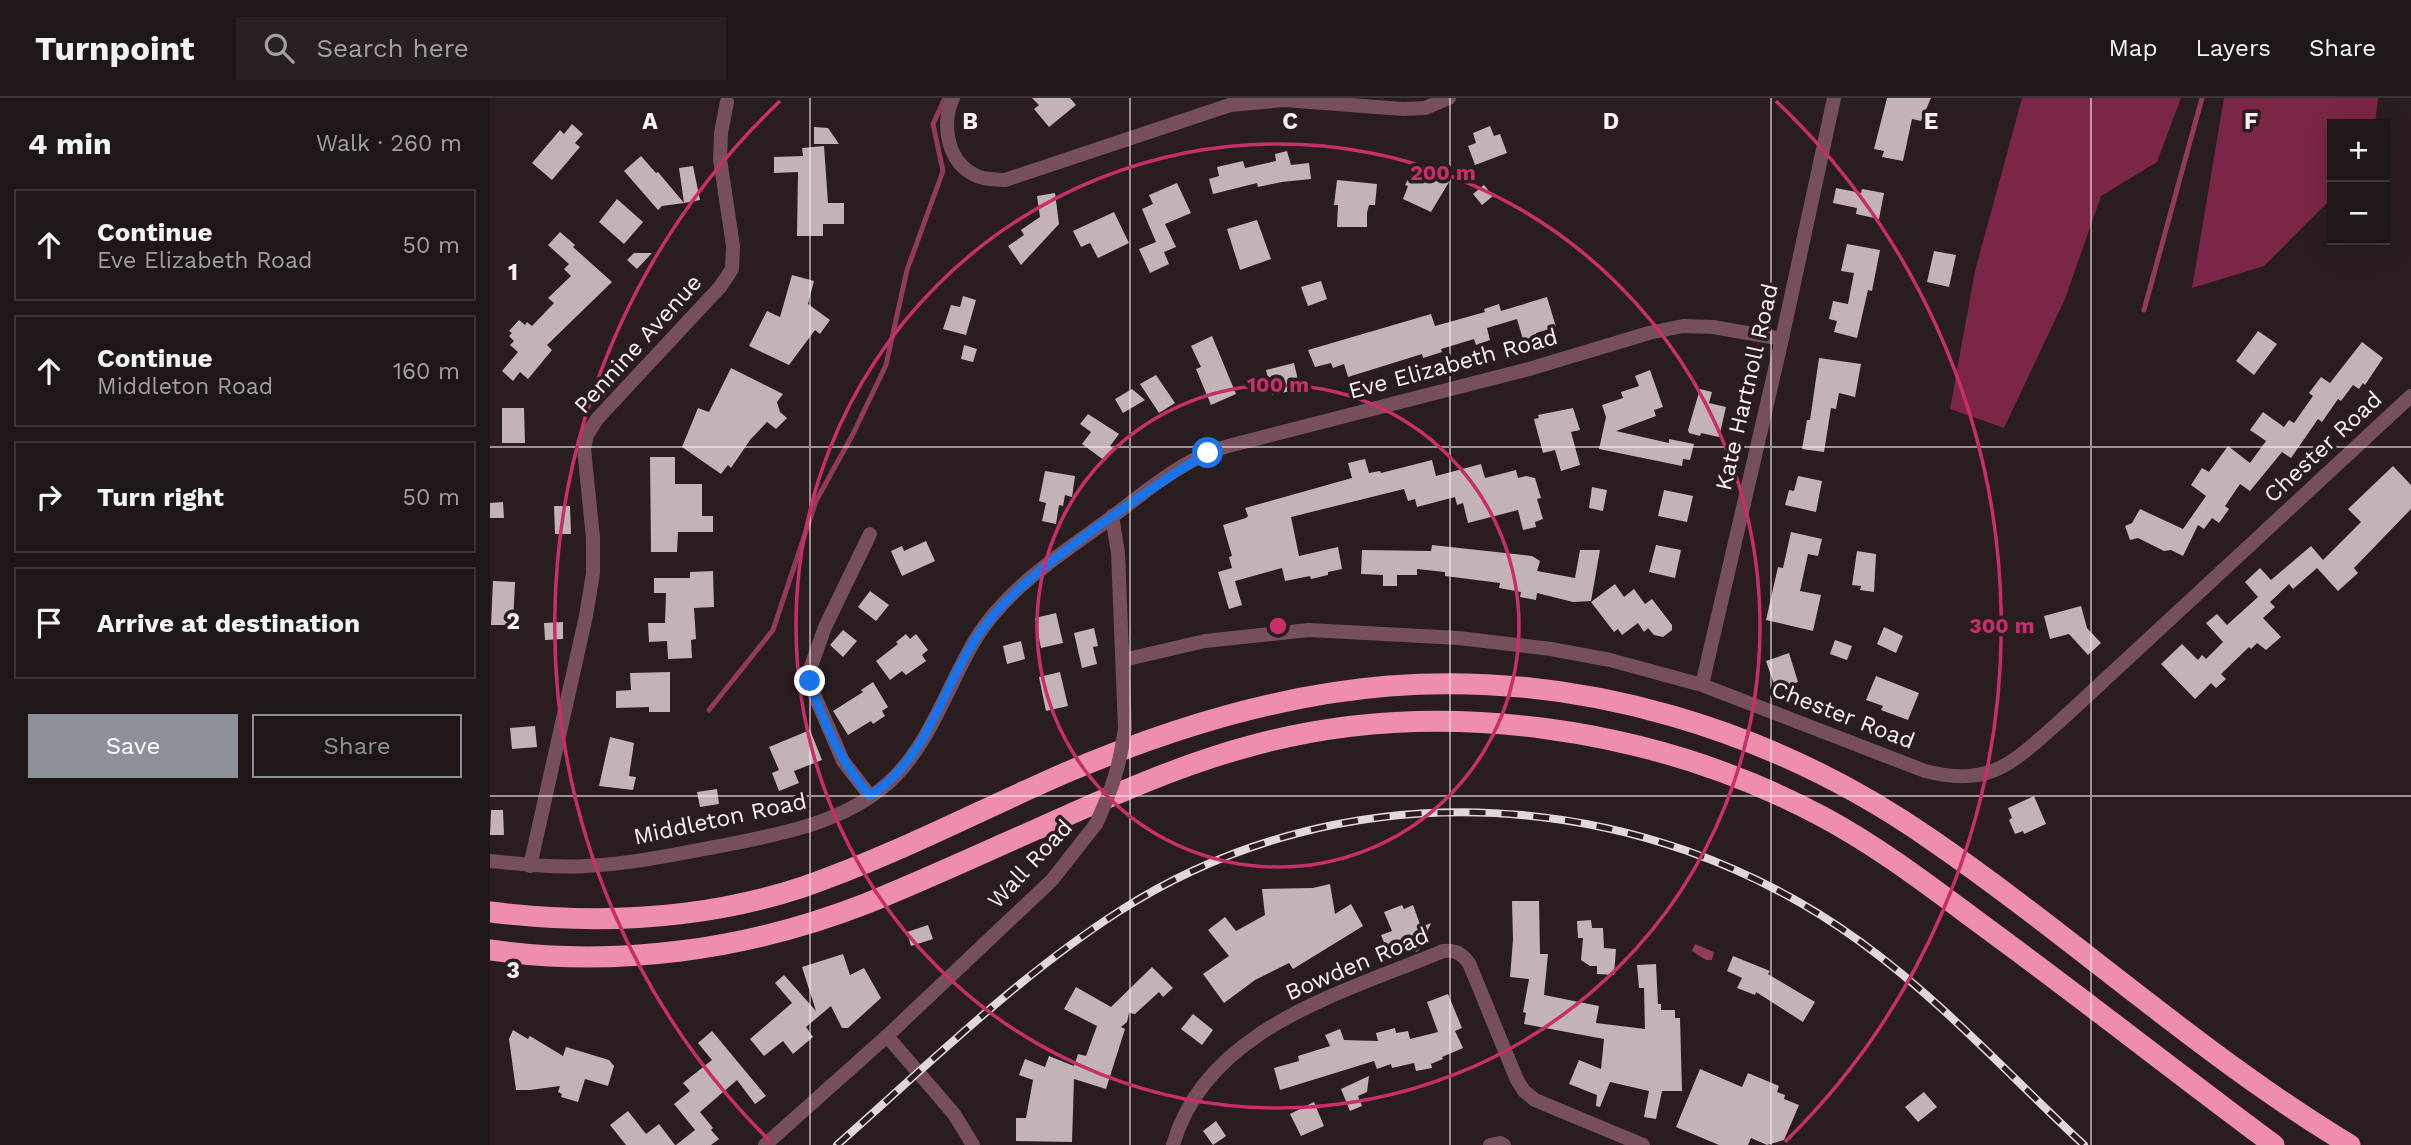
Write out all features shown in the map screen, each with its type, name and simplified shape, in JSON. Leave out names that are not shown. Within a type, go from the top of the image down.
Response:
[{"type":"highway","points":[[490,912],[546,919],[617,920],[725,907],[800,888],[890,854],[1067,773],[1167,733],[1236,712],[1311,696],[1388,686],[1458,684],[1536,689],[1613,700],[1673,716],[1757,745],[1856,792],[1943,848],[2256,1083],[2350,1145]]},
{"type":"highway","points":[[490,950],[531,956],[642,955],[752,939],[861,905],[1143,783],[1255,744],[1326,730],[1393,723],[1466,721],[1557,730],[1687,758],[1765,789],[1824,818],[1883,853],[2032,961],[2274,1145]]},
{"type":"street","points":[[953,98],[948,110],[949,145],[962,168],[979,178],[1005,180],[1230,105],[1284,100],[1403,109],[1425,108],[1449,98]]},
{"type":"street","name":"Kate Hartnoll Road","points":[[1702,685],[1782,340],[1834,98]]},
{"type":"street","name":"Pennine Avenue","points":[[530,866],[586,616],[593,573],[593,538],[584,449],[587,435],[597,419],[720,287],[732,269],[733,246],[720,159],[721,133],[727,102]]},
{"type":"street","name":"Eve Elizabeth Road","points":[[1112,516],[1167,477],[1208,453],[1529,369],[1649,333],[1684,326],[1713,327],[1782,340]]},
{"type":"street","name":"Chester Road","points":[[1123,660],[1205,641],[1309,630],[1459,638],[1551,649],[1610,660],[1702,685],[1925,771],[1966,778],[1979,777],[1997,770],[2022,754],[2058,723],[2411,396]]},
{"type":"street","name":"Middleton Road","points":[[490,860],[530,866],[585,866],[643,860],[783,833],[824,821],[856,806],[888,783],[911,756],[932,724],[975,640],[999,608],[1035,574],[1112,516]]},
{"type":"street","name":"Wall Road","points":[[765,1145],[887,1037],[1052,880],[1096,824],[1112,790],[1121,762],[1125,728],[1118,553],[1112,516]]},
{"type":"street","points":[[870,534],[825,627],[809,672],[814,694],[844,761],[854,778],[870,796]]},
{"type":"street","name":"Bowden Road","points":[[1173,1145],[1186,1110],[1199,1090],[1216,1068],[1254,1037],[1304,1009],[1443,951],[1454,950],[1463,954],[1469,963],[1524,1091],[1552,1108],[1643,1145]]},
{"type":"street","points":[[887,1037],[954,1114],[973,1145]]},
{"type":"street","points":[[1490,1145],[1504,1145]]},
{"type":"shaded area","points":[[2022,98],[2181,98],[2157,162],[2101,196],[2065,299],[2004,428],[1950,409],[1975,271]]},
{"type":"shaded area","points":[[2224,98],[2378,98],[2376,119],[2327,119],[2327,203],[2264,266],[2192,288]]},
{"type":"shaded area","points":[[1695,944],[1714,952],[1712,960],[1706,960],[1692,951]]},
{"type":"building","points":[[1032,98],[1070,98],[1076,105],[1049,127],[1034,109],[1039,105]]},
{"type":"building","points":[[1887,98],[1931,98],[1921,121],[1912,119],[1903,161],[1882,157],[1884,151],[1874,149]]},
{"type":"building","points":[[572,124],[583,134],[575,143],[580,147],[552,180],[532,163],[560,130],[564,134]]},
{"type":"building","points":[[1490,126],[1494,136],[1500,134],[1507,153],[1475,165],[1468,146],[1476,143],[1473,133]]},
{"type":"building","points":[[814,127],[828,128],[839,144],[814,144]]},
{"type":"building","points":[[824,146],[828,203],[844,203],[844,224],[823,224],[823,236],[797,236],[798,172],[774,173],[774,157],[803,156],[802,148]]},
{"type":"building","points":[[1287,151],[1291,165],[1309,163],[1311,179],[1258,187],[1257,183],[1213,194],[1209,179],[1219,176],[1217,167],[1243,161],[1245,168],[1276,161],[1275,154]]},
{"type":"building","points":[[641,156],[684,203],[662,206],[658,210],[624,171]]},
{"type":"building","points":[[1417,164],[1449,182],[1431,212],[1403,199],[1408,186],[1405,185]]},
{"type":"building","points":[[693,166],[700,200],[684,203],[679,168]]},
{"type":"building","points":[[1337,180],[1377,184],[1375,205],[1369,205],[1367,213],[1367,227],[1337,227],[1338,205],[1334,205]]},
{"type":"building","points":[[1177,183],[1191,213],[1165,224],[1176,247],[1164,252],[1169,264],[1150,273],[1139,249],[1156,242],[1142,209],[1153,204],[1149,195]]},
{"type":"building","points":[[1484,185],[1493,196],[1482,205],[1473,194]]},
{"type":"building","points":[[1836,188],[1861,193],[1862,189],[1884,193],[1879,219],[1856,214],[1857,208],[1833,203]]},
{"type":"building","points":[[1055,193],[1059,224],[1021,265],[1008,246],[1024,235],[1021,230],[1040,217],[1037,196]]},
{"type":"building","points":[[617,199],[643,222],[624,244],[599,222]]},
{"type":"building","points":[[1114,212],[1129,243],[1098,258],[1090,243],[1081,247],[1073,231]]},
{"type":"building","points":[[1257,220],[1271,259],[1240,270],[1227,229]]},
{"type":"building","points":[[560,232],[612,282],[547,345],[552,350],[528,379],[520,372],[513,381],[502,371],[518,352],[510,345],[514,341],[509,336],[512,333],[509,331],[519,320],[532,326],[554,303],[548,298],[571,276],[564,269],[569,264],[548,245]]},
{"type":"building","points":[[1847,244],[1880,250],[1872,291],[1868,290],[1857,338],[1834,332],[1837,321],[1829,319],[1833,301],[1848,304],[1854,273],[1841,271]]},
{"type":"building","points":[[1934,251],[1956,255],[1949,287],[1927,282]]},
{"type":"building","points":[[634,253],[652,253],[637,269],[627,260]]},
{"type":"building","points":[[792,275],[814,281],[808,304],[830,320],[820,334],[815,330],[789,365],[749,346],[767,311],[780,317]]},
{"type":"building","points":[[1321,281],[1327,299],[1308,306],[1301,287]]},
{"type":"building","points":[[963,296],[976,300],[966,335],[943,329],[951,305],[960,307]]},
{"type":"building","points":[[1547,297],[1556,327],[1536,333],[1538,339],[1524,343],[1517,319],[1487,328],[1490,340],[1476,345],[1474,339],[1441,349],[1442,352],[1423,358],[1422,354],[1348,377],[1344,364],[1333,368],[1331,363],[1315,367],[1308,350],[1431,314],[1435,326],[1485,312],[1484,309],[1499,304],[1501,311]]},
{"type":"building","points":[[2258,331],[2277,344],[2254,375],[2236,361]]},
{"type":"building","points":[[1212,336],[1236,394],[1211,405],[1196,369],[1201,367],[1191,346]]},
{"type":"building","points":[[2362,342],[2383,358],[2365,385],[2363,383],[2359,389],[2353,385],[2341,401],[2338,399],[2322,422],[2318,419],[2291,458],[2282,452],[2250,491],[2240,484],[2225,506],[2229,509],[2219,523],[2212,518],[2204,529],[2198,525],[2183,556],[2171,550],[2164,551],[2138,538],[2130,540],[2125,526],[2132,523],[2140,509],[2183,529],[2206,496],[2191,485],[2202,468],[2209,472],[2228,446],[2250,463],[2266,441],[2250,430],[2263,412],[2284,427],[2289,420],[2294,423],[2313,396],[2309,393],[2321,377],[2330,383]]},
{"type":"building","points":[[964,345],[977,349],[973,362],[961,359]]},
{"type":"building","points":[[1819,358],[1861,364],[1855,397],[1839,393],[1836,409],[1831,408],[1824,452],[1802,449],[1807,420],[1810,420]]},
{"type":"building","points":[[1294,363],[1300,389],[1272,395],[1266,370]]},
{"type":"building","points":[[731,368],[783,394],[777,402],[780,412],[787,418],[776,429],[767,422],[750,440],[731,468],[728,465],[721,474],[682,447],[698,408],[709,412]]},
{"type":"building","points":[[1650,370],[1663,407],[1654,410],[1656,416],[1616,431],[1669,443],[1669,439],[1694,444],[1690,460],[1683,459],[1682,466],[1599,449],[1606,417],[1602,405],[1623,398],[1621,392],[1639,386],[1635,376]]},
{"type":"building","points":[[1156,375],[1175,403],[1159,413],[1140,384]]},
{"type":"building","points":[[1132,389],[1145,400],[1123,413],[1115,399]]},
{"type":"building","points":[[1700,389],[1712,392],[1709,403],[1726,407],[1719,437],[1689,433]]},
{"type":"building","points":[[502,408],[524,408],[525,443],[502,443]]},
{"type":"building","points":[[1573,408],[1580,430],[1571,432],[1580,465],[1561,471],[1555,450],[1543,453],[1534,419],[1539,418],[1538,415]]},
{"type":"building","points":[[1088,414],[1119,434],[1110,446],[1114,449],[1105,461],[1082,444],[1091,432],[1080,424]]},
{"type":"building","points":[[650,457],[675,457],[675,484],[702,484],[702,516],[713,516],[713,532],[678,532],[677,552],[651,552]]},
{"type":"building","points":[[1365,459],[1369,473],[1381,473],[1432,460],[1436,476],[1481,464],[1485,478],[1516,470],[1518,478],[1535,478],[1543,519],[1535,522],[1536,527],[1523,530],[1518,510],[1468,523],[1463,503],[1457,505],[1455,497],[1417,507],[1415,499],[1408,501],[1404,489],[1291,517],[1299,556],[1338,547],[1342,569],[1311,579],[1310,576],[1285,581],[1282,568],[1235,581],[1242,605],[1229,609],[1218,572],[1232,568],[1229,557],[1232,556],[1223,525],[1246,518],[1248,516],[1245,508],[1352,478],[1348,463]]},
{"type":"building","points":[[2393,466],[2411,485],[2411,509],[2354,568],[2358,573],[2338,591],[2317,568],[2293,589],[2289,584],[2270,602],[2275,607],[2263,618],[2281,637],[2266,650],[2257,643],[2251,649],[2249,647],[2221,674],[2226,679],[2216,688],[2211,683],[2195,699],[2161,664],[2182,644],[2198,660],[2202,655],[2206,659],[2223,642],[2206,623],[2217,614],[2227,625],[2258,597],[2245,582],[2260,568],[2271,580],[2311,546],[2323,560],[2361,522],[2348,509]]},
{"type":"building","points":[[1045,471],[1075,476],[1072,497],[1065,495],[1063,506],[1059,505],[1056,524],[1042,521],[1046,503],[1039,501]]},
{"type":"building","points":[[1798,476],[1822,481],[1816,512],[1785,505],[1789,490],[1794,491]]},
{"type":"building","points":[[1592,487],[1607,490],[1603,511],[1589,508]]},
{"type":"building","points":[[1664,490],[1693,496],[1687,522],[1658,516]]},
{"type":"building","points":[[503,502],[504,518],[490,518],[490,503]]},
{"type":"building","points":[[554,506],[570,506],[571,534],[555,534]]},
{"type":"building","points":[[1791,532],[1822,539],[1818,556],[1808,554],[1800,591],[1821,595],[1813,631],[1766,620],[1778,567],[1783,568]]},
{"type":"building","points":[[926,541],[935,561],[902,576],[891,551],[902,546],[904,551]]},
{"type":"building","points":[[1432,545],[1532,556],[1540,561],[1537,571],[1575,578],[1580,550],[1600,550],[1591,601],[1573,602],[1537,593],[1536,600],[1520,597],[1521,592],[1499,588],[1500,583],[1445,576],[1445,572],[1417,569],[1417,575],[1397,575],[1397,586],[1383,586],[1383,575],[1361,574],[1362,550],[1431,551]]},
{"type":"building","points":[[1656,545],[1681,550],[1675,578],[1649,572]]},
{"type":"building","points":[[1857,551],[1876,554],[1874,592],[1860,590],[1861,586],[1852,585]]},
{"type":"building","points":[[713,571],[714,607],[694,608],[696,639],[691,640],[692,658],[668,659],[667,641],[649,642],[648,623],[665,623],[666,593],[654,593],[654,578],[690,578],[690,572]]},
{"type":"building","points":[[493,581],[515,582],[513,625],[491,625]]},
{"type":"building","points":[[1615,584],[1624,597],[1634,589],[1645,604],[1652,599],[1672,625],[1672,630],[1663,637],[1654,635],[1648,628],[1644,632],[1638,623],[1622,635],[1618,629],[1614,632],[1591,602]]},
{"type":"building","points":[[870,591],[889,605],[876,621],[858,607]]},
{"type":"building","points":[[2081,606],[2087,628],[2101,643],[2088,655],[2069,634],[2050,639],[2044,616]]},
{"type":"building","points":[[1056,613],[1063,643],[1041,648],[1035,618]]},
{"type":"building","points":[[563,622],[563,639],[545,640],[544,623]]},
{"type":"building","points":[[1884,627],[1903,636],[1896,653],[1877,644]]},
{"type":"building","points":[[1094,628],[1098,646],[1093,647],[1097,664],[1082,668],[1074,633]]},
{"type":"building","points":[[843,630],[857,641],[843,657],[830,645]]},
{"type":"building","points":[[906,634],[910,639],[916,634],[928,650],[922,655],[926,661],[906,675],[902,671],[890,680],[876,661]]},
{"type":"building","points":[[1835,640],[1852,646],[1847,660],[1830,654]]},
{"type":"building","points":[[1021,641],[1025,659],[1007,664],[1003,646]]},
{"type":"building","points":[[1789,653],[1798,682],[1776,690],[1766,661]]},
{"type":"building","points":[[670,672],[670,712],[649,712],[649,707],[616,708],[616,691],[631,690],[630,673]]},
{"type":"building","points":[[1060,672],[1068,706],[1046,711],[1039,677]]},
{"type":"building","points":[[1876,676],[1919,693],[1908,720],[1881,710],[1883,706],[1866,700]]},
{"type":"building","points":[[873,682],[888,707],[882,711],[885,716],[848,735],[833,711],[863,692],[861,690]]},
{"type":"building","points":[[535,726],[537,747],[512,749],[510,728]]},
{"type":"building","points":[[810,730],[822,760],[794,771],[799,783],[779,791],[772,773],[779,770],[769,747]]},
{"type":"building","points":[[610,737],[634,743],[629,776],[636,777],[633,790],[599,786]]},
{"type":"building","points":[[717,789],[719,804],[700,807],[697,792]]},
{"type":"building","points":[[2034,796],[2046,824],[2024,834],[2023,831],[2015,834],[2009,820],[2012,818],[2008,808]]},
{"type":"building","points":[[491,810],[503,810],[504,835],[490,835]]},
{"type":"building","points":[[1330,884],[1335,914],[1351,904],[1363,926],[1293,969],[1289,963],[1255,980],[1224,1003],[1203,974],[1229,956],[1208,930],[1225,917],[1236,931],[1265,915],[1262,889],[1313,888]]},
{"type":"building","points":[[1512,901],[1539,901],[1540,954],[1548,954],[1544,995],[1599,1006],[1596,1023],[1645,1029],[1644,988],[1639,988],[1637,965],[1656,964],[1658,1004],[1661,1004],[1661,1010],[1675,1010],[1675,1018],[1680,1018],[1682,1091],[1662,1091],[1656,1119],[1644,1117],[1649,1091],[1610,1082],[1600,1107],[1596,1106],[1597,1095],[1569,1084],[1579,1060],[1601,1069],[1604,1039],[1524,1024],[1526,1013],[1523,1012],[1529,979],[1510,977]]},
{"type":"building","points":[[1402,905],[1404,909],[1413,905],[1421,927],[1431,923],[1419,950],[1416,952],[1413,945],[1389,955],[1381,935],[1392,931],[1384,912]]},
{"type":"building","points":[[1591,920],[1592,928],[1603,928],[1604,948],[1616,949],[1614,975],[1597,974],[1597,966],[1590,966],[1581,960],[1583,938],[1578,938],[1577,921]]},
{"type":"building","points":[[928,925],[933,939],[911,946],[907,932]]},
{"type":"building","points":[[843,954],[850,975],[864,968],[881,998],[848,1028],[842,1028],[831,1006],[806,1027],[813,1037],[793,1054],[783,1041],[764,1056],[750,1039],[792,1003],[775,983],[784,975],[816,1011],[802,967]]},
{"type":"building","points":[[1733,956],[1770,971],[1768,974],[1815,1002],[1803,1022],[1756,992],[1755,995],[1737,988],[1742,978],[1727,971]]},
{"type":"building","points":[[1152,967],[1173,988],[1163,997],[1159,992],[1135,1014],[1129,1013],[1127,1022],[1121,1027],[1125,1029],[1106,1089],[1074,1079],[1072,1142],[1016,1141],[1016,1118],[1026,1118],[1033,1080],[1019,1075],[1025,1059],[1045,1067],[1049,1056],[1074,1066],[1078,1054],[1086,1056],[1097,1026],[1064,1009],[1076,987],[1111,1007]]},
{"type":"building","points":[[1448,994],[1462,1028],[1455,1031],[1463,1048],[1431,1064],[1432,1068],[1416,1071],[1414,1063],[1392,1068],[1391,1064],[1377,1069],[1374,1061],[1280,1090],[1274,1068],[1299,1061],[1298,1056],[1330,1046],[1325,1035],[1340,1029],[1344,1040],[1378,1041],[1376,1033],[1395,1028],[1396,1033],[1408,1031],[1410,1039],[1438,1032],[1427,1002]]},
{"type":"building","points":[[1193,1014],[1213,1030],[1202,1045],[1181,1029]]},
{"type":"building","points":[[513,1030],[528,1039],[530,1036],[563,1056],[566,1047],[609,1060],[614,1066],[608,1086],[585,1079],[578,1102],[561,1097],[562,1094],[558,1092],[560,1086],[516,1090],[509,1039]]},
{"type":"building","points":[[712,1031],[766,1096],[755,1104],[737,1080],[700,1112],[719,1139],[711,1145],[676,1145],[695,1130],[674,1104],[690,1091],[683,1083],[712,1060],[698,1043]]},
{"type":"building","points":[[1700,1069],[1742,1087],[1748,1073],[1779,1086],[1777,1092],[1785,1095],[1784,1099],[1799,1105],[1784,1140],[1767,1145],[1751,1138],[1748,1145],[1719,1145],[1676,1127]]},
{"type":"building","points":[[1369,1076],[1367,1092],[1358,1096],[1362,1106],[1350,1111],[1341,1089]]},
{"type":"building","points":[[1924,1092],[1937,1107],[1918,1122],[1905,1107]]},
{"type":"building","points":[[1314,1102],[1324,1126],[1301,1136],[1290,1114]]},
{"type":"building","points":[[628,1111],[646,1134],[659,1124],[675,1145],[626,1145],[610,1125]]},
{"type":"building","points":[[1216,1121],[1226,1136],[1213,1145],[1203,1131]]},
{"type":"waterway","points":[[709,710],[773,630],[816,501],[853,434],[886,365],[907,270],[943,171],[933,124],[945,98]]},
{"type":"waterway","points":[[2144,310],[2202,98]]},
{"type":"railway","points":[[837,1145],[973,1023],[1044,965],[1118,912],[1207,865],[1300,833],[1397,816],[1494,813],[1592,825],[1687,851],[1777,890],[1862,943],[1921,990],[2084,1145]]},
{"type":"route","points":[[810,681],[828,729],[844,761],[854,778],[870,796],[888,783],[911,756],[932,724],[975,640],[999,608],[1035,574],[1146,490],[1208,453]]}]
